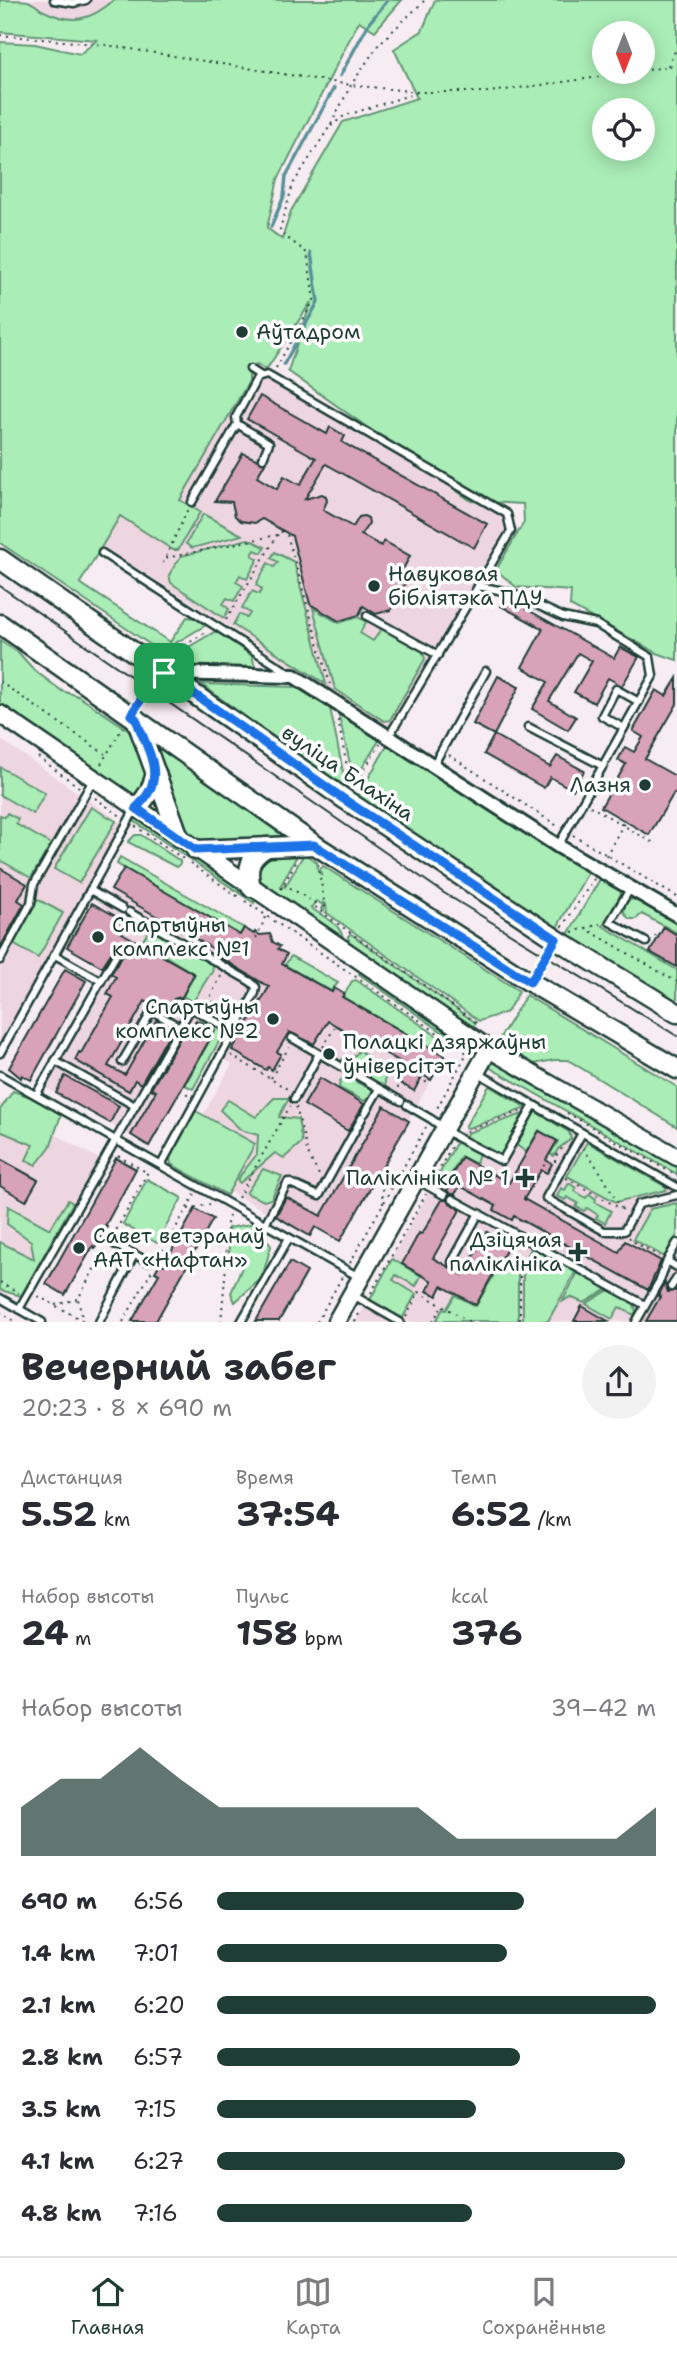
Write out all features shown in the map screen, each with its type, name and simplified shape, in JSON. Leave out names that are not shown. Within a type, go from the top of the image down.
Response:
[{"type":"main road","name":"вуліца Блахіна","points":[[0,559],[157,679],[556,939],[677,1013]]},
{"type":"main road","points":[[0,624],[133,717],[317,852],[677,1069]]},
{"type":"main road","points":[[133,717],[179,837]]},
{"type":"main road","points":[[133,814],[146,799],[156,773]]},
{"type":"main road","points":[[196,850],[267,847],[317,852]]},
{"type":"main road","points":[[251,887],[248,868],[251,860],[256,853],[267,847]]},
{"type":"street","points":[[157,679],[294,676],[558,846],[677,915]]},
{"type":"street","points":[[0,714],[90,785],[133,814],[179,837],[489,1049],[677,1157]]},
{"type":"street","points":[[336,1321],[359,1298],[354,1274],[423,1183],[443,1129],[489,1049]]},
{"type":"lane","points":[[54,0],[74,3],[86,0]]},
{"type":"lane","points":[[250,369],[507,514],[511,531],[387,735]]},
{"type":"lane","points":[[192,502],[237,424],[236,417],[257,378],[264,376]]},
{"type":"lane","points":[[237,424],[269,443],[263,458]]},
{"type":"lane","points":[[102,553],[294,676]]},
{"type":"lane","points":[[478,586],[509,592],[563,617],[596,624],[650,657],[653,676],[558,846]]},
{"type":"lane","points":[[367,616],[438,655]]},
{"type":"lane","points":[[434,764],[486,671]]},
{"type":"lane","points":[[624,728],[602,716],[616,690],[639,702]]},
{"type":"lane","points":[[528,727],[603,766]]},
{"type":"lane","points":[[0,960],[31,904],[33,884],[90,785]]},
{"type":"lane","points":[[0,1054],[133,814]]},
{"type":"lane","points":[[630,888],[611,922],[646,942]]},
{"type":"lane","points":[[90,890],[226,967],[256,987],[256,992],[230,1029],[224,1051],[157,1163]]},
{"type":"lane","points":[[55,955],[100,981]]},
{"type":"lane","points":[[36,1095],[116,955]]},
{"type":"lane","points":[[179,1002],[230,1029]]},
{"type":"lane","points":[[19,1309],[191,1008]]},
{"type":"lane","points":[[122,1062],[152,1011],[180,1027]]},
{"type":"lane","points":[[293,1039],[404,1103],[443,1129],[502,1161],[533,1107]]},
{"type":"lane","points":[[295,1097],[319,1054]]},
{"type":"lane","points":[[55,1061],[135,1106]]},
{"type":"lane","points":[[475,1072],[677,1187]]},
{"type":"lane","points":[[0,1075],[354,1274]]},
{"type":"lane","points":[[265,1224],[288,1182],[319,1196],[379,1088]]},
{"type":"lane","points":[[582,1133],[555,1172],[546,1198],[604,1231],[624,1231],[639,1203],[677,1195]]},
{"type":"lane","points":[[423,1183],[444,1195]]},
{"type":"lane","points":[[452,1199],[645,1305]]},
{"type":"lane","points":[[452,1262],[479,1213]]},
{"type":"lane","points":[[241,1321],[289,1238]]},
{"type":"lane","points":[[636,1321],[660,1280],[677,1243]]},
{"type":"lane","points":[[114,1244],[147,1262]]},
{"type":"lane","points":[[99,1321],[134,1255]]},
{"type":"lane","points":[[667,1261],[677,1266]]},
{"type":"lane","points":[[671,1287],[677,1278]]},
{"type":"lane","points":[[359,1298],[401,1321]]},
{"type":"lane","points":[[1,1301],[42,1321]]},
{"type":"path","points":[[264,376],[276,368],[314,300],[307,253],[281,233],[280,229],[293,184],[330,127],[351,85],[379,44],[425,0]]},
{"type":"path","points":[[0,35],[106,45],[351,85],[418,92],[491,92],[592,78]]},
{"type":"path","points":[[668,67],[677,47]]},
{"type":"path","points":[[655,69],[677,65]]},
{"type":"path","points":[[330,127],[344,116],[418,92]]},
{"type":"path","points":[[163,562],[192,502]]},
{"type":"path","points":[[166,558],[278,534],[280,531],[287,535],[334,701],[351,791],[387,735]]},
{"type":"path","points":[[90,785],[106,755],[172,653],[226,621],[278,534]]},
{"type":"path","points":[[0,682],[106,755]]},
{"type":"path","points":[[32,754],[90,785],[133,814],[467,1053],[423,1183],[359,1298],[355,1321]]},
{"type":"path","points":[[583,802],[654,843]]},
{"type":"path","points":[[317,852],[326,914]]},
{"type":"path","points":[[284,884],[318,905],[316,908],[479,1023]]},
{"type":"path","points":[[530,982],[561,930],[568,933],[611,922]]},
{"type":"path","points":[[585,928],[677,982]]},
{"type":"path","points":[[226,967],[211,995],[213,1003],[223,1008],[230,1029]]},
{"type":"path","points":[[319,1054],[336,1025]]},
{"type":"path","points":[[270,1079],[293,1039]]},
{"type":"path","points":[[224,1051],[295,1097],[308,1154],[324,1187]]},
{"type":"path","points":[[418,1084],[430,1081]]},
{"type":"path","points":[[180,1090],[190,1096]]},
{"type":"path","points":[[220,1321],[227,1223],[233,1206],[295,1097]]},
{"type":"path","points":[[443,1129],[458,1134],[533,1107]]},
{"type":"path","points":[[317,1321],[354,1274],[383,1203],[394,1185],[443,1129]]},
{"type":"path","points":[[555,1172],[559,1150],[569,1142]]},
{"type":"path","points":[[578,1142],[601,1173],[622,1210]]},
{"type":"path","points":[[109,1152],[147,1173]]},
{"type":"path","points":[[83,1321],[78,1299],[147,1173],[157,1163]]},
{"type":"path","points":[[543,1165],[632,1215]]},
{"type":"path","points":[[383,1203],[383,1191],[387,1186],[394,1185]]},
{"type":"path","points":[[123,1321],[199,1187]]},
{"type":"path","points":[[187,1209],[225,1202]]},
{"type":"path","points":[[624,1231],[632,1241],[667,1261]]},
{"type":"path","points":[[520,1269],[520,1321]]},
{"type":"path","points":[[0,1282],[26,1297],[39,1296],[83,1321]]},
{"type":"path","points":[[401,1321],[419,1292],[470,1321]]},
{"type":"path","points":[[55,1305],[78,1299]]},
{"type":"path","points":[[433,1321],[442,1305]]},
{"type":"path","points":[[0,1312],[16,1321]]},
{"type":"shaded area","points":[[27,0],[114,0],[99,13],[76,19],[57,16]]},
{"type":"shaded area","points":[[243,237],[266,370],[262,378],[501,515],[505,530],[388,727],[96,542]]},
{"type":"shaded area","points":[[0,739],[123,824],[0,1043]]},
{"type":"shaded area","name":"Полацкі дзяржаўны ўніверсітэт","points":[[124,868],[237,933],[236,935],[287,954],[281,966],[285,965],[331,992],[334,988],[431,1080],[340,1241],[316,1227],[310,1236],[229,1191],[227,1195],[171,1164],[170,1158],[196,1111],[203,1115],[232,1064],[205,1048],[149,1146],[46,1088],[111,974],[67,947],[92,903],[101,907]]},
{"type":"shaded area","points":[[494,1075],[677,1180],[677,1321],[356,1322]]},
{"type":"shaded area","points":[[0,1103],[99,1159],[27,1289],[0,1274]]},
{"type":"green space","points":[[0,0],[28,1],[53,15],[80,19],[97,13],[114,0],[402,0],[375,31],[359,21],[278,179],[267,228],[282,239],[291,211],[343,122],[417,98],[394,49],[422,31],[435,0],[677,0],[677,660],[657,653],[570,606],[571,591],[516,587],[496,570],[524,522],[523,504],[471,501],[288,371],[311,302],[266,370],[257,364],[252,366],[249,381],[180,500],[200,512],[178,550],[173,550],[120,516],[80,583],[170,642],[187,617],[195,618],[206,625],[169,647],[164,654],[0,543],[0,42],[35,44],[80,54],[97,40],[0,32]]},
{"type":"green space","points":[[203,514],[242,535],[192,548],[186,544]]},
{"type":"green space","points":[[248,539],[265,547],[262,553],[255,550],[252,555],[258,559],[247,579],[240,575],[236,582],[243,586],[234,601],[227,598],[223,604],[229,609],[224,618],[171,583],[169,575],[181,556]]},
{"type":"green space","points":[[275,552],[294,562],[326,684],[233,625],[239,614],[247,618],[250,613],[242,608],[252,591],[259,594],[262,589],[256,585],[268,563],[274,567],[278,562],[271,558]]},
{"type":"green space","points":[[313,608],[339,623],[358,617],[366,622],[360,633],[373,641],[382,628],[423,652],[425,659],[390,720],[384,721],[335,689]]},
{"type":"green space","points":[[216,631],[252,656],[255,666],[247,670],[188,669],[173,660],[177,654]]},
{"type":"green space","points":[[0,641],[19,653],[34,670],[62,691],[78,696],[135,734],[151,773],[137,797],[127,794],[0,707]]},
{"type":"green space","points":[[201,684],[296,687],[330,708],[347,791]]},
{"type":"green space","points":[[338,712],[380,739],[354,781]]},
{"type":"green space","points":[[152,739],[292,838],[196,844],[183,835]]},
{"type":"green space","points":[[388,744],[588,872],[555,931],[357,798]]},
{"type":"green space","points":[[0,767],[45,793],[33,814],[0,795]]},
{"type":"green space","points":[[91,807],[116,821],[79,883],[54,869]]},
{"type":"green space","points":[[7,813],[18,819],[16,824],[51,844],[31,878],[0,860],[0,815],[5,817]]},
{"type":"green space","points":[[137,818],[255,898],[254,903],[134,821]]},
{"type":"green space","points":[[135,835],[141,835],[180,861],[180,864],[176,867],[128,842]]},
{"type":"green space","points":[[299,852],[281,885],[285,887],[304,854],[317,862],[318,872],[321,874],[320,869],[323,866],[519,991],[507,1012],[479,1021],[327,913],[326,904],[323,903],[324,911],[321,909],[323,905],[316,901],[311,908],[338,928],[345,949],[258,888],[256,862],[263,856]]},
{"type":"green space","points":[[120,857],[244,928],[239,936],[117,864]]},
{"type":"green space","points":[[600,879],[622,892],[603,926],[677,970],[677,1001],[566,938]]},
{"type":"green space","points":[[37,899],[63,913],[38,958],[13,944]]},
{"type":"green space","points":[[636,899],[677,922],[677,933],[642,914],[636,919],[629,919],[624,912],[625,905],[629,900]]},
{"type":"green space","points":[[154,931],[213,965],[212,974],[193,1002],[183,996],[195,974],[142,942],[148,932]]},
{"type":"green space","points":[[351,934],[476,1023],[470,1031],[350,949],[348,936]]},
{"type":"green space","points":[[291,956],[338,983],[331,991],[285,965]]},
{"type":"green space","points":[[364,968],[465,1039],[461,1045],[359,974]]},
{"type":"green space","points":[[356,980],[443,1040],[438,1052],[343,997],[352,981]]},
{"type":"green space","points":[[526,995],[677,1087],[677,1127],[568,1060],[529,1065],[495,1046]]},
{"type":"green space","points":[[199,1018],[219,1029],[222,1036],[193,1089],[185,1085],[215,1031]]},
{"type":"green space","points":[[360,1050],[369,1059],[360,1070],[356,1082],[369,1088],[369,1070],[379,1065],[385,1076],[385,1087],[364,1101],[339,1088],[340,1081],[347,1074],[339,1062],[346,1057],[351,1059]]},
{"type":"green space","points":[[499,1062],[677,1163],[677,1174],[487,1066]]},
{"type":"green space","points":[[489,1086],[525,1107],[524,1109],[465,1127]]},
{"type":"green space","points":[[13,1091],[40,1100],[61,1115],[50,1147],[36,1165],[26,1160],[33,1145],[0,1131],[0,1110]]},
{"type":"green space","points":[[274,1098],[289,1098],[279,1117],[298,1119],[302,1142],[284,1158],[275,1153],[240,1183],[237,1180],[257,1154],[258,1135],[241,1130],[220,1110],[228,1100],[256,1117]]},
{"type":"green space","points":[[196,1111],[255,1144],[227,1195],[171,1164],[170,1158]]},
{"type":"green space","points":[[534,1111],[569,1132],[571,1139],[558,1149],[554,1156],[550,1154],[558,1141],[539,1130],[526,1152],[515,1144]]},
{"type":"green space","points":[[523,1114],[501,1157],[465,1138],[467,1133]]},
{"type":"green space","points":[[457,1141],[479,1153],[476,1164],[461,1156],[448,1180],[451,1182],[448,1187],[436,1180]]},
{"type":"green space","points":[[587,1142],[666,1187],[666,1190],[616,1202],[567,1176]]},
{"type":"green space","points":[[263,1169],[282,1176],[271,1199],[264,1201],[246,1193]]},
{"type":"green space","points":[[147,1179],[182,1198],[157,1243],[123,1224]]},
{"type":"green space","points":[[569,1183],[576,1188],[575,1191],[586,1198],[589,1194],[596,1199],[595,1202],[611,1211],[605,1223],[587,1208],[584,1211],[576,1207],[578,1203],[567,1197],[565,1200],[557,1196],[561,1188],[565,1190]]},
{"type":"green space","points":[[68,1200],[73,1203],[21,1296],[0,1290],[0,1242],[34,1259],[31,1241],[7,1224],[8,1206],[50,1229]]},
{"type":"green space","points":[[677,1203],[677,1235],[665,1257],[633,1239],[650,1209]]},
{"type":"green space","points":[[255,1223],[271,1246],[262,1278],[235,1302],[231,1293],[246,1258],[229,1253],[228,1228]]},
{"type":"green space","points":[[532,1247],[576,1271],[548,1321],[523,1321],[521,1267]]},
{"type":"green space","points":[[392,1259],[421,1276],[416,1286],[396,1275],[393,1280],[416,1294],[402,1319],[370,1300]]},
{"type":"green space","points":[[502,1261],[518,1270],[518,1321],[436,1321],[455,1295],[476,1306]]},
{"type":"green space","points":[[578,1272],[607,1289],[584,1303],[570,1297],[562,1302]]},
{"type":"green space","points":[[609,1290],[634,1304],[634,1315],[619,1307],[612,1319],[586,1304]]},
{"type":"building","points":[[260,396],[327,434],[330,427],[345,436],[342,442],[487,524],[474,548],[326,464],[305,499],[322,494],[326,496],[323,510],[353,527],[359,517],[368,518],[369,523],[361,535],[381,546],[384,541],[410,556],[402,571],[405,584],[391,610],[376,614],[363,606],[359,615],[339,621],[310,604],[292,536],[262,519],[255,523],[241,521],[235,516],[232,502],[215,501],[243,453],[265,463],[257,477],[277,489],[284,476],[300,485],[316,458],[247,419]]},
{"type":"building","points":[[505,597],[614,658],[620,647],[639,657],[622,686],[608,678],[594,703],[574,692],[592,661],[578,653],[549,701],[576,717],[568,730],[532,709],[548,682],[522,667],[543,629],[501,606]]},
{"type":"building","points":[[498,676],[519,687],[494,735],[473,724]]},
{"type":"building","name":"Лазня","points":[[677,678],[677,704],[645,759],[677,777],[677,795],[674,793],[649,835],[601,807],[626,764],[618,760],[625,747],[634,752],[643,737],[633,731],[656,690],[666,696]]},
{"type":"building","points":[[494,735],[550,767],[557,756],[584,771],[573,790],[550,777],[544,788],[484,754]]},
{"type":"building","points":[[0,868],[27,884],[18,900],[24,904],[0,948]]},
{"type":"building","points":[[124,868],[240,935],[244,928],[254,934],[270,934],[273,942],[280,946],[278,949],[287,954],[282,964],[332,992],[334,988],[344,994],[342,997],[445,1056],[431,1080],[423,1075],[414,1091],[395,1080],[404,1064],[328,1021],[314,1044],[289,1032],[277,1052],[281,1054],[272,1070],[268,1067],[266,1070],[232,1050],[269,987],[213,953],[215,950],[111,890]]},
{"type":"building","points":[[92,903],[128,923],[122,933],[194,974],[182,997],[174,999],[176,1007],[171,1015],[145,1001],[108,1066],[125,1075],[156,1020],[172,1029],[141,1084],[135,1080],[129,1091],[75,1060],[113,997],[107,994],[116,977],[111,974],[122,956],[118,950],[113,950],[102,967],[67,947]]},
{"type":"building","points":[[664,927],[677,935],[677,967],[650,952]]},
{"type":"building","points":[[65,969],[86,981],[31,1080],[22,1075],[21,1078],[9,1068]]},
{"type":"building","points":[[196,1020],[215,1030],[149,1146],[131,1135],[156,1091],[151,1089],[183,1033],[187,1035]]},
{"type":"building","points":[[65,1076],[119,1106],[110,1123],[56,1093]]},
{"type":"building","points":[[320,1078],[364,1104],[348,1131],[304,1105]]},
{"type":"building","points":[[384,1106],[409,1121],[340,1241],[315,1227],[310,1236],[276,1216],[286,1197],[321,1216]]},
{"type":"building","points":[[539,1131],[557,1141],[546,1160],[552,1164],[547,1173],[541,1170],[524,1199],[619,1252],[625,1241],[661,1261],[648,1290],[514,1216],[512,1220],[494,1210],[496,1206],[460,1186],[455,1194],[450,1194],[447,1190],[452,1182],[449,1180],[462,1157],[509,1183]]},
{"type":"building","points":[[116,1158],[136,1169],[105,1226],[107,1227],[65,1295],[46,1284]]},
{"type":"building","points":[[0,1159],[38,1180],[26,1201],[0,1186]]},
{"type":"building","points":[[442,1200],[460,1210],[433,1258],[463,1275],[487,1232],[509,1245],[476,1305],[442,1286],[437,1296],[427,1291],[432,1281],[402,1264]]},
{"type":"building","points":[[195,1209],[213,1219],[156,1321],[132,1321],[159,1274],[155,1272],[160,1263],[164,1265]]},
{"type":"building","points":[[290,1262],[307,1272],[279,1321],[256,1321]]},
{"type":"building","points":[[665,1283],[668,1292],[677,1290],[677,1321],[646,1321],[660,1297],[658,1296]]},
{"type":"building","points":[[582,1306],[608,1321],[574,1321]]},
{"type":"waterway","points":[[340,76],[369,23],[388,0]]},
{"type":"waterway","points":[[271,227],[284,196],[286,176],[334,88]]},
{"type":"waterway","points":[[284,364],[318,302],[311,253]]},
{"type":"tram line","points":[[0,586],[444,893],[677,1036]]},
{"type":"place","name":"Аўтадром","points":[[242,332]]},
{"type":"place","name":"Навуковая бібліятэка ПДУ","points":[[374,586]]},
{"type":"place","name":"Лазня","points":[[645,785]]},
{"type":"place","name":"Спартыўны комплекс №1","points":[[98,937]]},
{"type":"place","name":"Спартыўны комплекс №2","points":[[273,1019]]},
{"type":"place","name":"Полацкі дзяржаўны ўніверсітэт","points":[[329,1054]]},
{"type":"place","name":"Паліклініка № 1","points":[[525,1178]]},
{"type":"place","name":"Савет ветэранаў ААТ «Нафтан»","points":[[79,1248]]},
{"type":"place","name":"Дзіцячая паліклініка","points":[[578,1252]]},
{"type":"route","points":[[160,670],[164,673],[345,800],[556,939],[530,982],[314,845],[196,850],[136,808],[146,799],[156,773],[136,719],[131,715],[160,670]]}]
